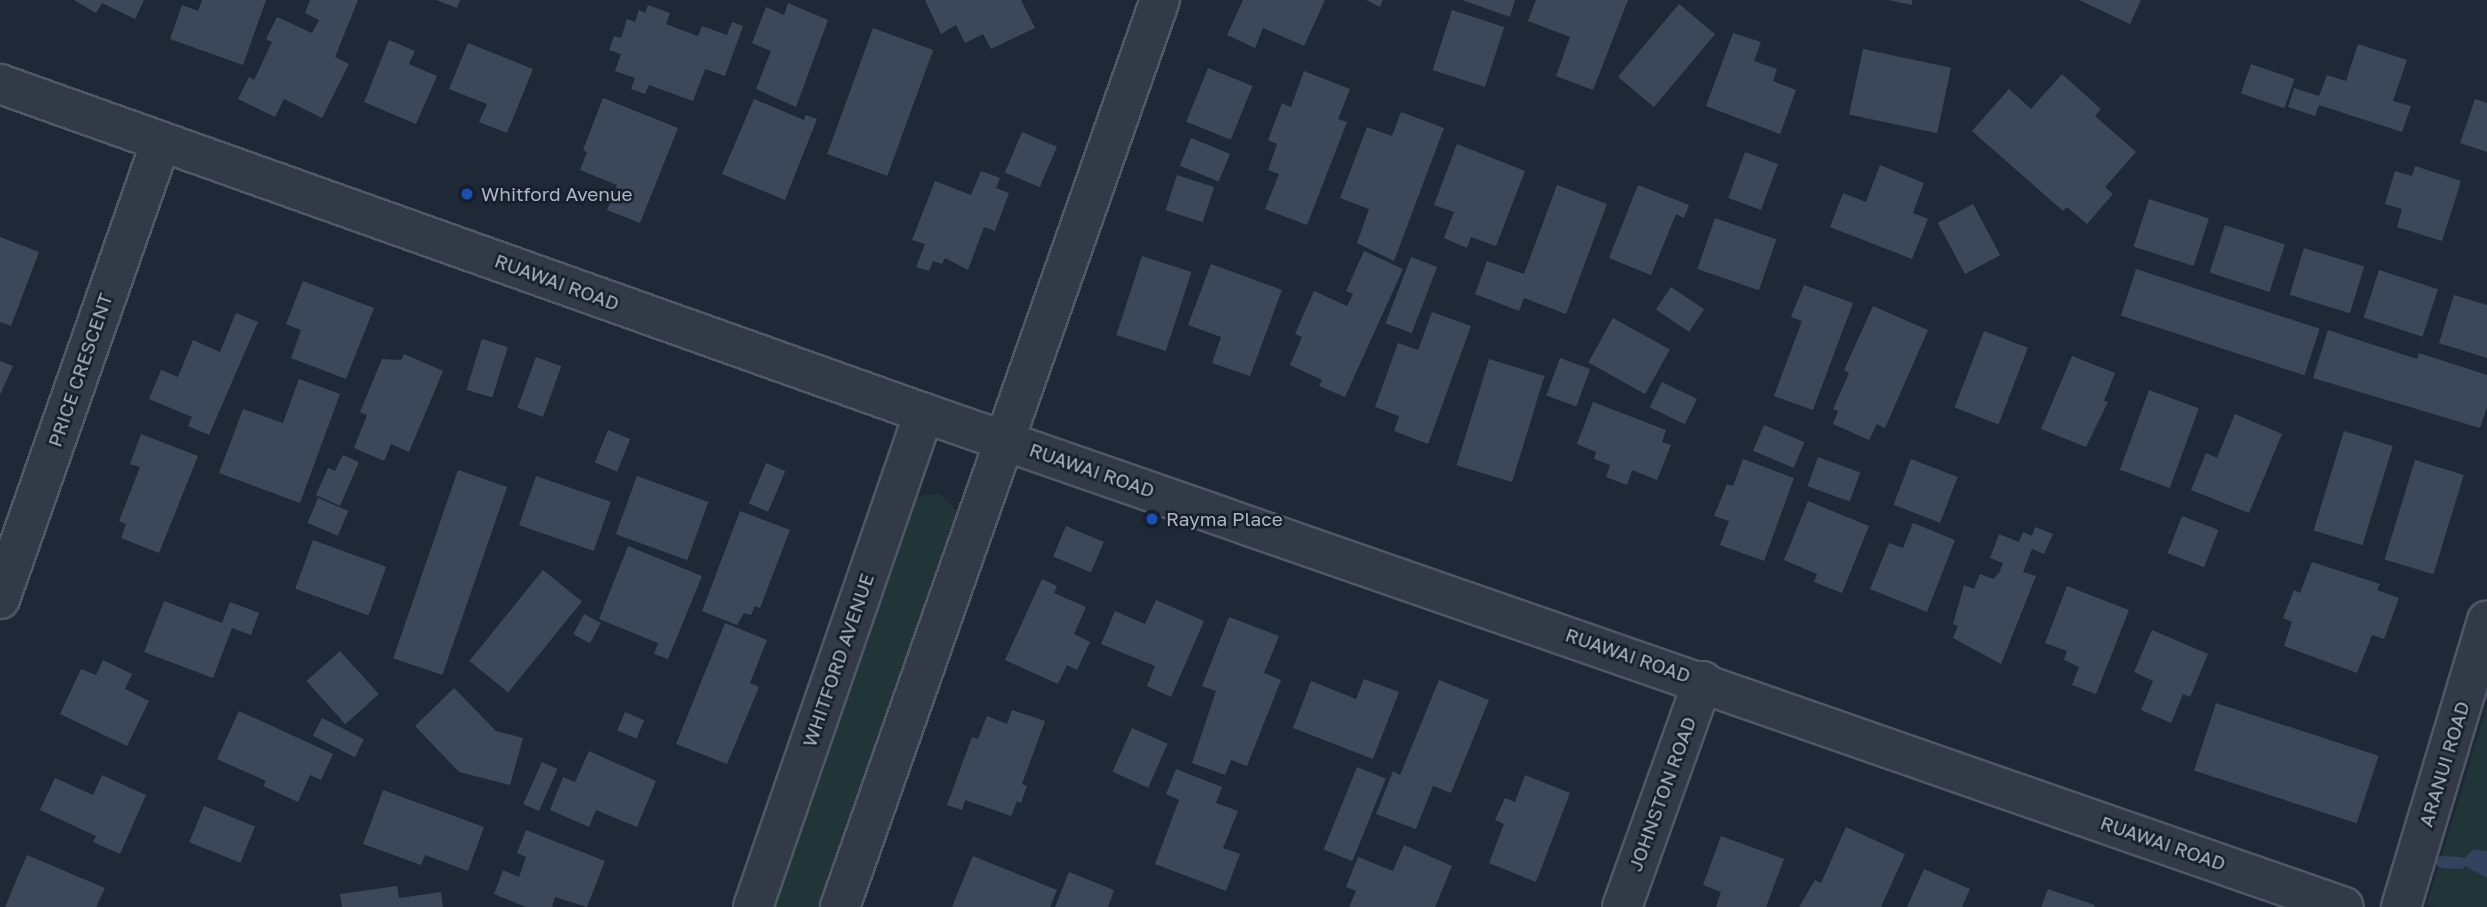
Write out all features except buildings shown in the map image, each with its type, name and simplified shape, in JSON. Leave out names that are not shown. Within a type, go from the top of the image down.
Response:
[{"type":"street","points":[[840,907],[1160,0]]},
{"type":"street","name":"RUAWAI ROAD","points":[[0,84],[924,412],[1703,681],[2344,907]]},
{"type":"street","name":"PRICE CRESCENT","points":[[0,599],[160,141]]},
{"type":"street","name":"WHITFORD AVENUE","points":[[753,907],[924,412]]},
{"type":"street","name":"ARANUI ROAD","points":[[2401,907],[2487,621]]},
{"type":"street","name":"JOHNSTON ROAD","points":[[1622,907],[1703,681]]},
{"type":"green space","points":[[939,493],[961,515],[822,907],[770,907],[913,498]]},
{"type":"green space","points":[[2487,707],[2487,907],[2435,907],[2427,904]]},
{"type":"water","points":[[2474,849],[2487,851],[2487,878],[2460,863]]},
{"type":"waterway","points":[[2442,862],[2460,863]]},
{"type":"place","name":"Whitford Avenue","points":[[467,194]]},
{"type":"place","name":"Rayma Place","points":[[1152,519]]}]
